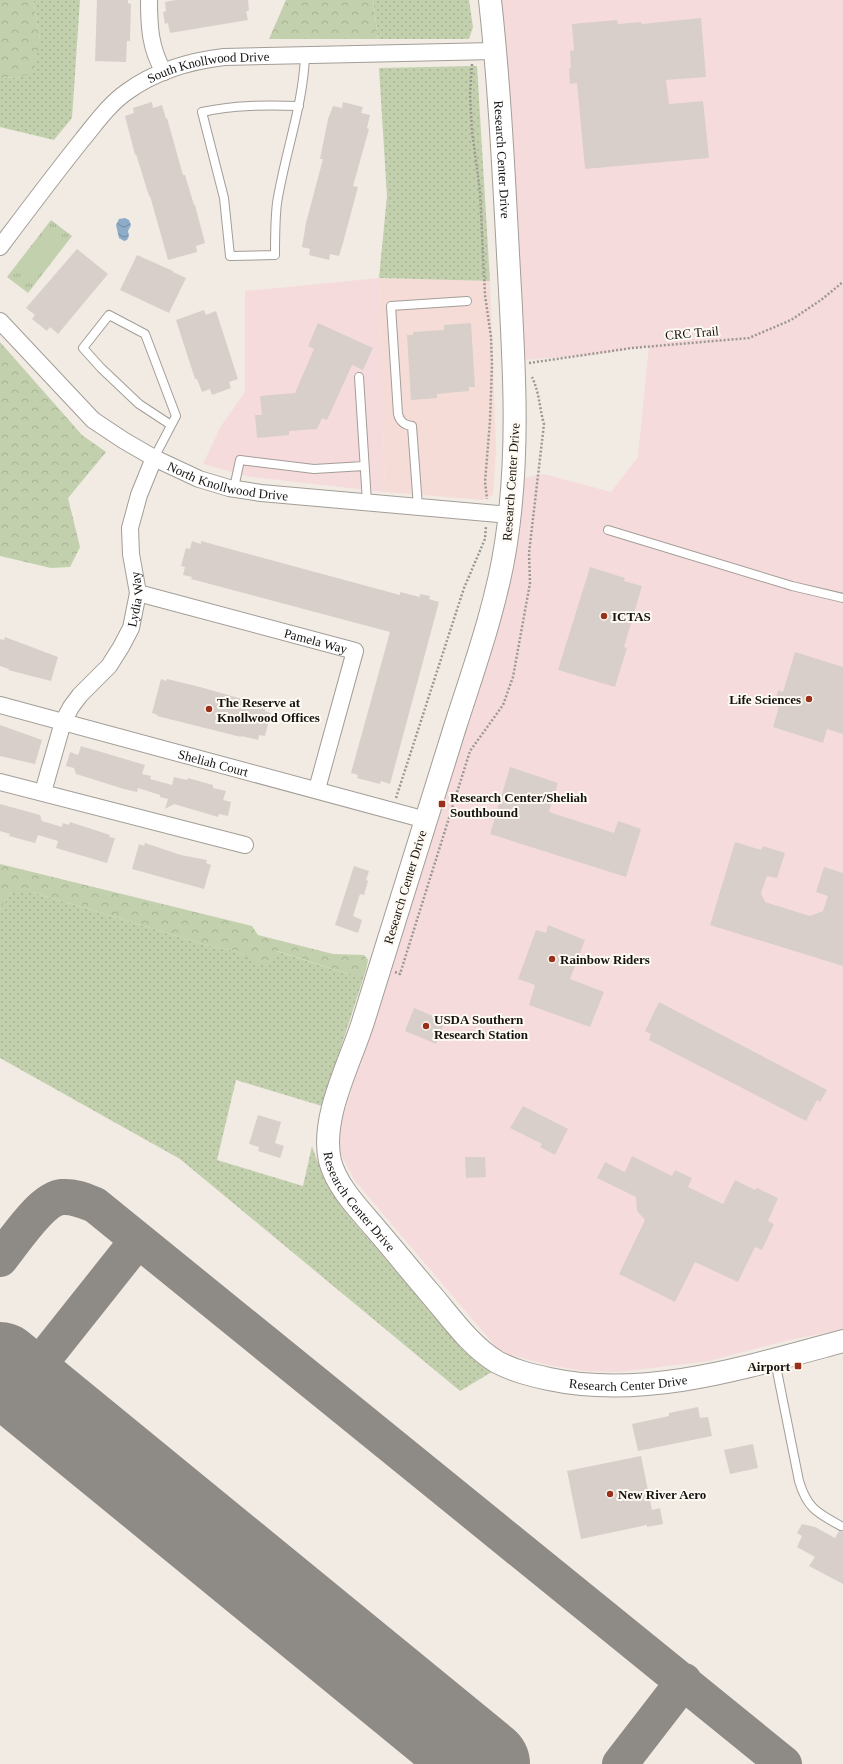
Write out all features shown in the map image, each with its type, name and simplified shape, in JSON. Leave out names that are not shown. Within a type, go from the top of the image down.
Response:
[{"type":"main road","name":"Research Center Drive","points":[[490,0],[501,127],[514,364],[516,450],[510,515],[501,571],[491,608],[362,1023],[332,1112],[328,1128],[328,1149],[330,1160],[335,1174],[347,1195],[472,1342],[493,1359],[514,1370],[562,1382],[601,1386],[623,1386],[693,1377],[775,1359],[843,1341]]},
{"type":"street","points":[[149,0],[149,30],[152,46],[164,72]]},
{"type":"street","name":"South Knollwood Drive","points":[[0,247],[50,180],[113,103],[145,80],[164,72],[191,63],[224,57],[494,51]]},
{"type":"street","name":"North Knollwood Drive","points":[[0,321],[93,420],[154,458],[199,478],[234,488],[274,494],[510,515]]},
{"type":"street","name":"Lydia Way","points":[[43,792],[63,722],[71,707],[109,666],[121,648],[131,628],[138,593],[131,554],[130,528],[139,495],[154,458]]},
{"type":"street","name":"Pamela Way","points":[[138,593],[355,650],[316,789]]},
{"type":"street","name":"Sheliah Court","points":[[0,705],[316,789],[426,820]]},
{"type":"street","points":[[0,782],[245,845]]},
{"type":"lane","points":[[299,106],[246,105],[202,112],[224,198],[230,256],[275,255],[277,203],[299,106],[304,76],[305,56]]},
{"type":"lane","points":[[418,507],[412,426],[401,421],[398,414],[391,306],[467,301]]},
{"type":"lane","points":[[154,458],[176,416],[148,339],[142,332],[109,315],[83,348],[100,368],[139,404],[171,425]]},
{"type":"lane","points":[[359,377],[367,502]]},
{"type":"lane","points":[[234,488],[240,460],[314,469],[364,466]]},
{"type":"lane","points":[[608,530],[792,586],[843,598]]},
{"type":"lane","points":[[775,1359],[803,1495],[817,1513],[841,1526]]},
{"type":"path","points":[[472,64],[470,95],[472,132],[481,198],[485,295],[491,337],[492,365],[490,422],[485,482],[487,500]]},
{"type":"path","name":"CRC Trail","points":[[527,363],[632,348],[748,338],[790,320],[821,300],[843,282]]},
{"type":"path","points":[[400,974],[470,751],[503,705],[513,677],[530,583],[529,553],[544,424],[541,413]]},
{"type":"path","points":[[395,802],[464,588],[485,539],[486,528]]},
{"type":"shaded area","points":[[498,0],[843,0],[843,1329],[785,1341],[709,1361],[619,1372],[583,1371],[548,1365],[508,1354],[496,1347],[355,1181],[341,1155],[339,1141],[341,1124],[441,792],[523,478],[544,474],[611,492],[638,457],[649,346],[592,355],[522,360]]},
{"type":"shaded area","points":[[379,278],[385,492],[251,477],[203,464],[221,426],[245,392],[245,291]]},
{"type":"shaded area","points":[[379,278],[490,281],[496,451],[493,495],[482,500],[385,492]]},
{"type":"green space","points":[[0,0],[33,0],[40,39],[34,70],[21,77],[0,78]]},
{"type":"green space","points":[[33,0],[80,0],[72,118],[54,140],[0,127],[0,78],[21,77],[40,39]]},
{"type":"green space","points":[[286,0],[373,0],[378,39],[269,39]]},
{"type":"green space","points":[[373,0],[469,0],[473,27],[469,39],[378,39]]},
{"type":"green space","points":[[477,66],[490,281],[379,278],[387,196],[379,68]]},
{"type":"green space","points":[[51,220],[72,236],[28,293],[7,277]]},
{"type":"green space","points":[[46,230],[63,243],[34,281],[17,268]]},
{"type":"green space","points":[[0,342],[82,435],[106,452],[68,498],[80,547],[70,567],[51,568],[0,556]]},
{"type":"green space","points":[[0,864],[252,926],[258,935],[333,954],[364,955],[368,960],[366,970],[361,975],[348,974],[277,951],[272,965],[255,964],[236,951],[213,947],[32,892],[12,892],[0,909]]},
{"type":"green space","points":[[12,892],[32,892],[213,947],[236,951],[256,964],[276,951],[348,974],[361,974],[366,970],[322,1106],[236,1080],[217,1160],[303,1186],[312,1146],[326,1182],[347,1214],[464,1351],[477,1362],[495,1370],[460,1391],[180,1159],[0,1058],[0,909]]},
{"type":"water","points":[[125,218],[129,220],[131,225],[128,231],[129,236],[127,240],[124,241],[119,238],[116,225],[119,219]]},
{"type":"building","points":[[97,0],[128,0],[128,3],[131,4],[130,41],[127,41],[126,62],[95,61]]},
{"type":"building","points":[[176,0],[248,0],[249,11],[246,11],[248,20],[170,33],[168,23],[165,24],[163,12],[166,11],[165,2]]},
{"type":"building","points":[[701,18],[706,77],[666,80],[669,104],[703,101],[709,158],[585,169],[577,83],[570,84],[570,51],[574,50],[572,24],[617,20],[618,24],[641,22],[642,24]]},
{"type":"building","points":[[152,102],[153,108],[162,105],[166,119],[167,118],[183,175],[185,175],[195,205],[205,243],[196,246],[197,252],[168,260],[150,196],[136,154],[135,155],[125,116],[134,113],[133,108]]},
{"type":"building","points":[[343,102],[363,107],[361,113],[370,115],[367,128],[369,129],[353,186],[358,187],[343,243],[339,256],[330,254],[329,260],[309,255],[310,249],[302,247],[306,223],[323,159],[320,159],[328,119],[333,106],[342,108]]},
{"type":"building","points":[[77,249],[108,274],[58,334],[50,327],[47,331],[32,319],[35,315],[26,308]]},
{"type":"building","points":[[137,255],[186,278],[169,313],[120,290]]},
{"type":"building","points":[[204,310],[206,315],[216,311],[238,379],[229,382],[231,388],[212,395],[210,389],[202,392],[197,379],[195,379],[176,320]]},
{"type":"building","points":[[318,323],[373,348],[363,370],[352,365],[327,420],[322,418],[317,429],[289,431],[289,435],[257,438],[255,415],[262,415],[260,396],[295,393],[314,349],[308,346]]},
{"type":"building","points":[[471,323],[475,387],[469,387],[469,391],[437,394],[437,398],[411,400],[407,335],[413,335],[413,332],[444,330],[444,325]]},
{"type":"building","points":[[192,541],[201,544],[201,541],[400,595],[400,592],[420,597],[420,594],[430,596],[429,599],[439,602],[390,784],[381,781],[380,784],[357,778],[358,775],[351,773],[390,632],[191,579],[192,577],[183,575],[185,567],[181,566],[186,548],[190,549]]},
{"type":"building","name":"ICTAS","points":[[590,567],[625,578],[624,581],[642,586],[624,647],[627,648],[615,687],[558,670]]},
{"type":"building","points":[[5,637],[58,657],[51,681],[8,670],[9,669],[0,666],[0,639],[4,640]]},
{"type":"building","name":"Life Sciences","points":[[795,652],[843,667],[843,734],[827,729],[823,743],[773,727],[779,707],[774,706],[778,690],[783,692]]},
{"type":"building","name":"The Reserve at Knollwood Offices","points":[[161,679],[166,681],[167,679],[200,687],[266,706],[265,711],[271,713],[265,736],[259,735],[258,740],[241,737],[157,716],[158,715],[152,713]]},
{"type":"building","points":[[0,725],[42,740],[35,764],[0,756]]},
{"type":"building","points":[[81,746],[145,765],[142,774],[151,776],[150,779],[172,785],[174,777],[187,780],[188,778],[213,785],[213,788],[226,791],[223,800],[231,802],[228,816],[219,814],[218,817],[174,804],[165,809],[168,799],[160,797],[160,795],[138,788],[137,792],[124,789],[76,774],[74,768],[66,766],[70,752],[78,755]]},
{"type":"building","points":[[510,767],[558,783],[549,812],[614,833],[618,821],[641,829],[626,877],[490,834]]},
{"type":"building","points":[[0,804],[40,815],[42,821],[62,827],[63,823],[69,825],[70,822],[110,835],[109,837],[115,838],[107,863],[56,848],[58,841],[38,835],[35,843],[9,836],[10,834],[0,831]]},
{"type":"building","points":[[735,842],[761,850],[763,846],[785,853],[777,878],[767,876],[761,893],[765,902],[810,916],[823,911],[828,896],[816,892],[824,867],[843,873],[843,966],[710,925]]},
{"type":"building","points":[[145,843],[181,855],[207,860],[206,863],[211,865],[204,889],[132,869],[139,844],[144,846]]},
{"type":"building","points":[[354,866],[369,871],[364,895],[360,894],[353,916],[362,920],[358,933],[335,925]]},
{"type":"building","name":"Rainbow Riders","points":[[548,925],[585,940],[570,979],[604,992],[590,1027],[529,1005],[535,985],[518,979],[536,930],[546,933]]},
{"type":"building","points":[[659,1002],[827,1090],[820,1102],[817,1100],[806,1121],[649,1040],[651,1034],[645,1031]]},
{"type":"building","points":[[414,1008],[445,1021],[436,1044],[405,1031]]},
{"type":"building","points":[[523,1106],[568,1129],[555,1155],[540,1147],[542,1144],[510,1128]]},
{"type":"building","points":[[258,1115],[281,1122],[275,1143],[284,1146],[280,1158],[258,1151],[259,1147],[249,1144]]},
{"type":"building","points":[[632,1156],[672,1176],[675,1170],[692,1178],[688,1187],[723,1204],[735,1180],[755,1190],[757,1188],[778,1198],[768,1221],[774,1224],[762,1250],[755,1247],[738,1282],[695,1262],[675,1302],[619,1274],[645,1220],[637,1211],[636,1197],[597,1178],[605,1162],[625,1172]]},
{"type":"building","points":[[465,1157],[485,1157],[486,1177],[466,1178]]},
{"type":"building","points":[[698,1407],[700,1418],[708,1417],[712,1436],[638,1451],[632,1424],[669,1416],[669,1413]]},
{"type":"building","points":[[753,1444],[758,1468],[730,1474],[724,1450]]},
{"type":"building","name":"New River Aero","points":[[641,1456],[652,1510],[660,1508],[663,1524],[647,1527],[647,1525],[581,1539],[567,1471]]},
{"type":"building","points":[[802,1524],[815,1527],[835,1538],[839,1531],[843,1531],[843,1584],[809,1566],[815,1557],[797,1547],[802,1536],[797,1533]]},
{"type":"taxiway","points":[[0,1259],[28,1222],[45,1205],[62,1197],[71,1197],[95,1205],[784,1764]]},
{"type":"taxiway","points":[[22,1386],[138,1240]]},
{"type":"taxiway","points":[[620,1764],[684,1681]]},
{"type":"runway","points":[[0,1367],[485,1764]]},
{"type":"place","name":"ICTAS","points":[[604,616]]},
{"type":"place","name":"Life Sciences","points":[[809,699]]},
{"type":"place","name":"The Reserve at Knollwood Offices","points":[[209,709]]},
{"type":"place","name":"Research Center/Sheliah Southbound","points":[[442,804]]},
{"type":"place","name":"Rainbow Riders","points":[[552,959]]},
{"type":"place","name":"USDA Southern Research Station","points":[[426,1026]]},
{"type":"place","name":"Airport","points":[[798,1366]]},
{"type":"place","name":"New River Aero","points":[[610,1494]]}]
